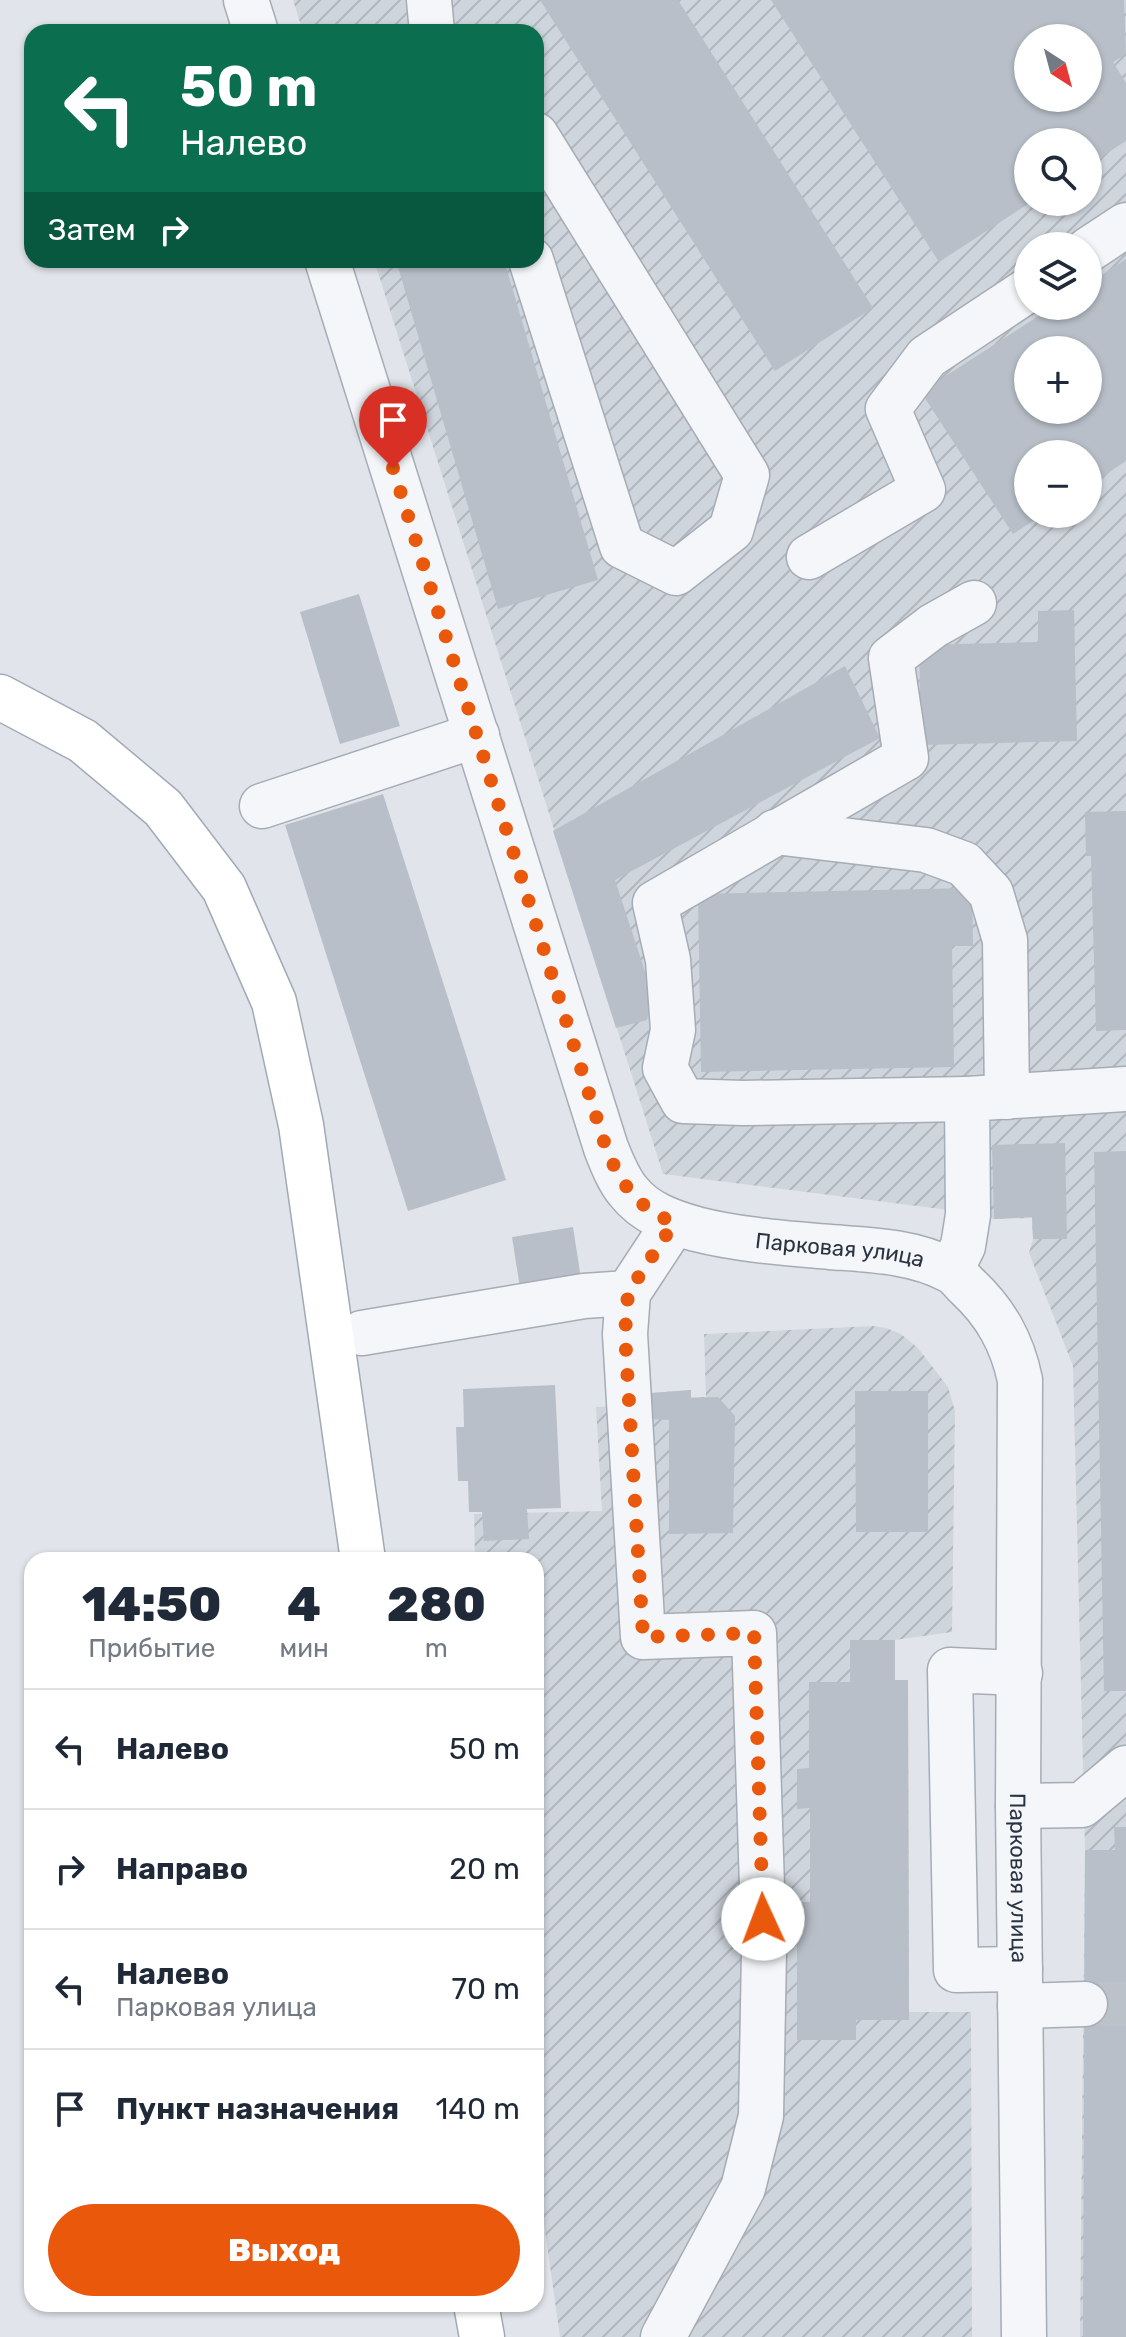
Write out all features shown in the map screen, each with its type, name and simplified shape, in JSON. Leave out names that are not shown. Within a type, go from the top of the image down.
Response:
[{"type":"main road","points":[[0,697],[83,741],[163,808],[224,888],[274,1002],[301,1125],[362,1552]]},
{"type":"main road","points":[[477,2312],[482,2337]]},
{"type":"street","points":[[246,0],[254,24]]},
{"type":"street","points":[[429,0],[431,24]]},
{"type":"street","points":[[534,268],[622,546],[676,573],[731,530],[747,475],[544,148]]},
{"type":"street","points":[[1102,241],[1126,225]]},
{"type":"street","name":"Парковая улица","points":[[330,268],[616,1172],[629,1192],[656,1215],[674,1223],[715,1233],[799,1244],[892,1251],[951,1270],[982,1299],[1002,1327],[1014,1352],[1020,1380],[1018,1806],[1024,2337]]},
{"type":"street","points":[[809,557],[923,490],[888,409],[927,357],[1014,299]]},
{"type":"street","points":[[974,603],[933,626],[891,658],[906,758],[655,903],[668,960],[673,1030],[665,1068],[683,1101],[743,1103],[987,1098],[1126,1089]]},
{"type":"street","points":[[262,806],[477,735]]},
{"type":"street","points":[[775,832],[926,850],[964,864],[991,893],[1005,940],[987,1098],[963,1246],[951,1270]]},
{"type":"street","points":[[663,2337],[743,2188],[761,2116],[764,1951],[754,1633],[643,1637],[625,1334],[628,1293],[674,1223]]},
{"type":"street","points":[[362,1333],[584,1296],[628,1293]]},
{"type":"street","points":[[1020,1673],[950,1670],[956,1970],[1085,2004]]},
{"type":"street","points":[[1018,1806],[1082,1805],[1126,1768]]},
{"type":"shaded area","points":[[293,0],[1126,0],[1126,2337],[1080,2337],[1085,1850],[1073,1366],[1029,1253],[1033,1239],[1032,1218],[994,1219],[949,1210],[663,1174],[377,268],[544,268],[544,24],[300,24]]},
{"type":"shaded area","points":[[873,1326],[886,1328],[901,1334],[918,1348],[948,1387],[955,1411],[952,1632],[895,1640],[895,1680],[908,1680],[909,2012],[971,2012],[972,2337],[560,2337],[544,2224],[544,1552],[475,1552],[474,1514],[602,1511],[596,1407],[651,1404],[651,1393],[691,1390],[691,1397],[706,1397],[704,1334]]},
{"type":"building","points":[[540,0],[678,0],[873,308],[775,371]]},
{"type":"building","points":[[771,0],[1124,0],[1126,54],[1113,62],[1126,83],[1126,141],[1102,156],[1102,128],[1014,128],[1014,213],[939,262]]},
{"type":"building","points":[[1126,259],[1126,461],[1102,477],[1102,440],[1014,440],[1014,528],[1022,528],[1013,534],[921,392],[1032,320],[1102,320],[1102,275]]},
{"type":"building","points":[[398,268],[506,268],[598,580],[498,609]]},
{"type":"building","points":[[359,594],[400,726],[340,744],[300,612]]},
{"type":"building","points":[[1074,610],[1077,741],[921,745],[919,645],[1038,642],[1038,611]]},
{"type":"building","points":[[845,666],[880,738],[615,880],[653,996],[647,1020],[616,1028],[553,831]]},
{"type":"building","points":[[383,794],[506,1180],[408,1211],[285,825]]},
{"type":"building","points":[[1126,811],[1126,1030],[1096,1031],[1091,856],[1086,856],[1085,812]]},
{"type":"building","points":[[972,888],[973,946],[952,946],[954,1067],[701,1072],[698,894]]},
{"type":"building","points":[[1065,1143],[1067,1239],[1033,1239],[1032,1217],[994,1219],[992,1145]]},
{"type":"building","points":[[1126,1151],[1126,1691],[1104,1691],[1094,1152]]},
{"type":"building","points":[[573,1227],[581,1279],[520,1288],[512,1237]]},
{"type":"building","points":[[555,1385],[561,1508],[527,1509],[529,1539],[484,1541],[482,1512],[469,1512],[468,1481],[458,1481],[456,1427],[464,1427],[463,1389]]},
{"type":"building","points":[[691,1390],[691,1398],[718,1397],[735,1416],[733,1533],[669,1534],[669,1420],[652,1419],[651,1393]]},
{"type":"building","points":[[855,1391],[928,1391],[928,1532],[856,1532]]},
{"type":"building","points":[[850,1640],[895,1640],[895,1680],[908,1680],[909,2020],[856,2020],[856,2040],[797,2040],[797,1902],[810,1902],[810,1808],[797,1809],[797,1769],[809,1768],[809,1682],[850,1682]]},
{"type":"building","points":[[1114,1827],[1126,1827],[1126,2337],[1083,2337],[1085,1850],[1115,1850]]},
{"type":"tunnel","points":[[1085,2004],[1126,2004]]},
{"type":"route","points":[[393,468],[606,1148],[629,1192],[656,1215],[674,1223],[628,1293],[625,1334],[643,1637],[754,1633],[763,1919]]}]
